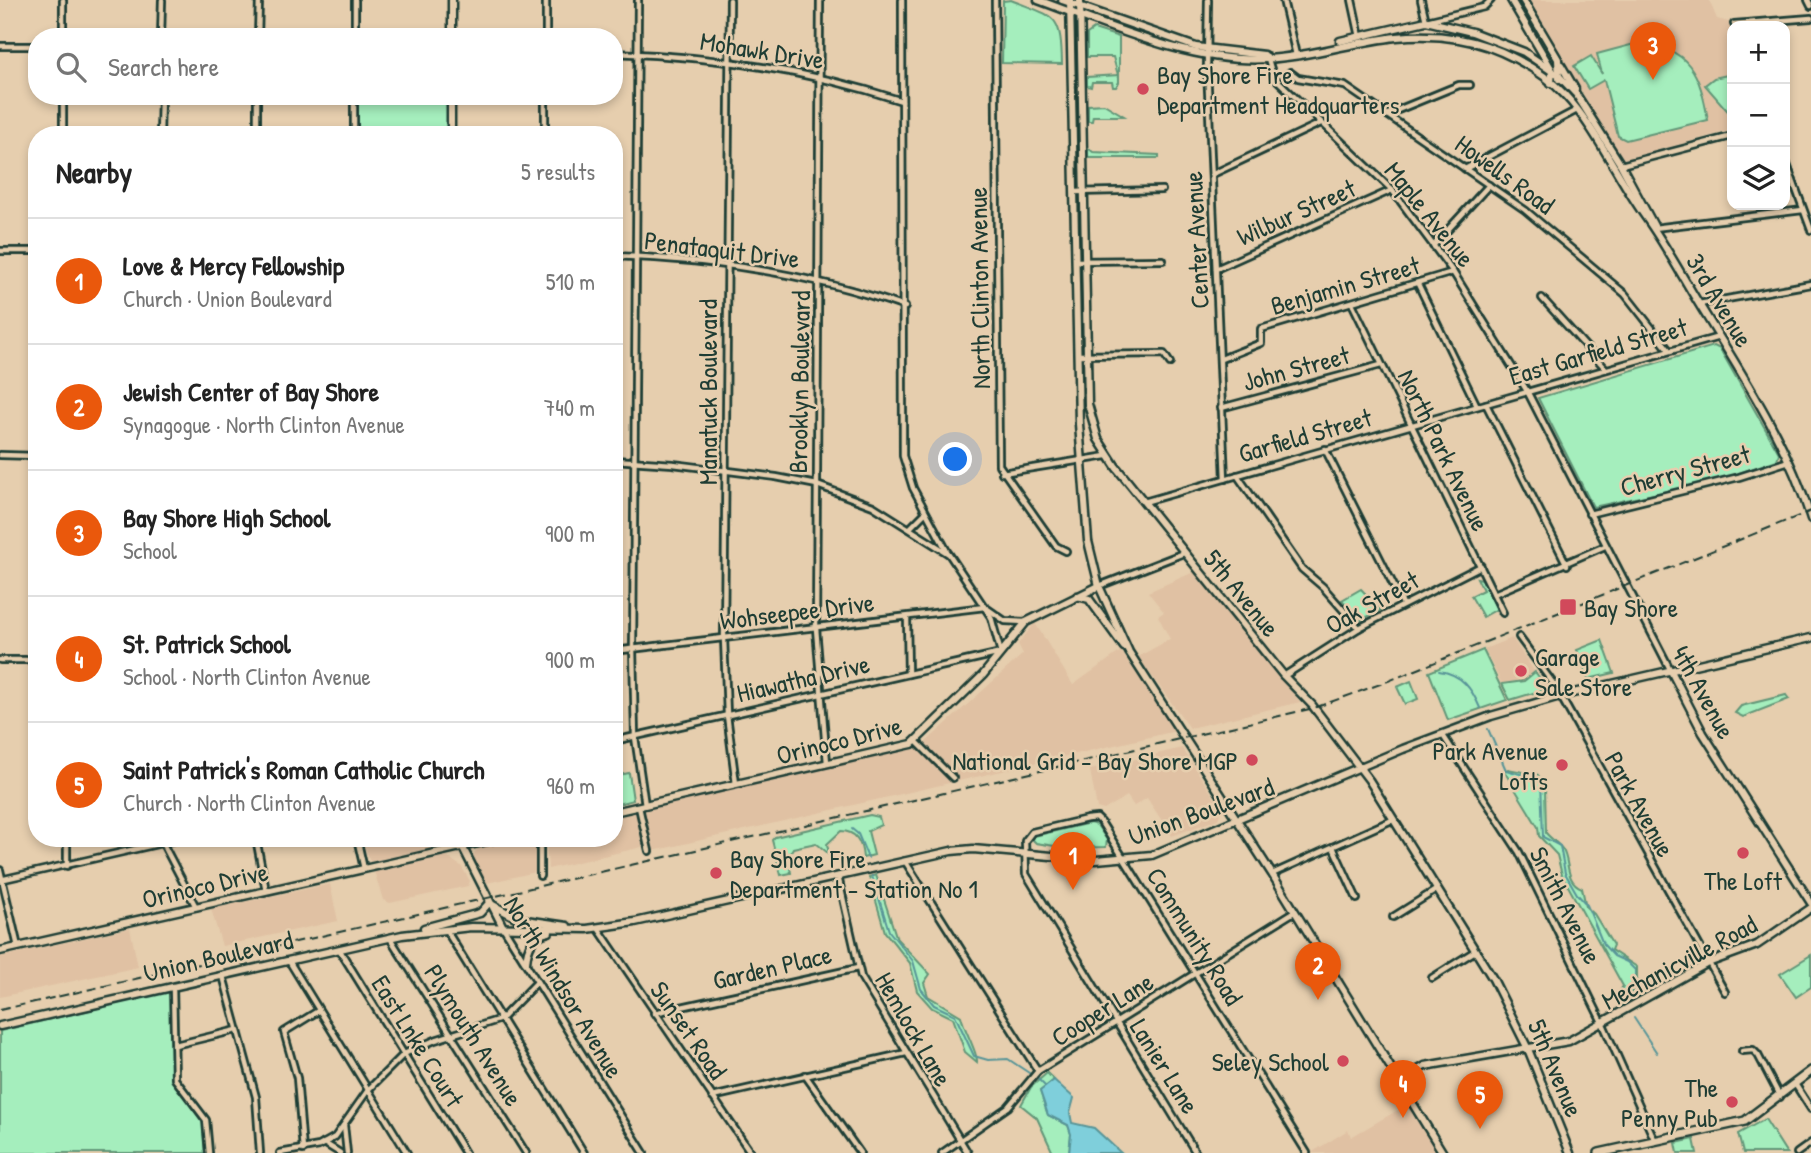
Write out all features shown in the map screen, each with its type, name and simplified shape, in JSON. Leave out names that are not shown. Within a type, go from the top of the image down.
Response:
[{"type":"main road","points":[[452,0],[452,28]]},
{"type":"main road","points":[[1038,0],[1080,16],[1208,52],[1267,57],[1361,39],[1426,21],[1503,42],[1552,70],[1576,94]]},
{"type":"main road","points":[[1511,0],[1552,70],[1554,85]]},
{"type":"main road","points":[[1523,0],[1576,94],[1621,165],[1654,228]]},
{"type":"main road","points":[[1067,1],[1080,3],[1164,39]]},
{"type":"main road","name":"5th Avenue","points":[[1067,1],[1084,260],[1088,404],[1098,439],[1107,456],[1284,676],[1312,705],[1359,768],[1503,996],[1528,1049],[1570,1153]]},
{"type":"main road","name":"5th Avenue","points":[[1080,3],[1076,261],[1079,394],[1088,541],[1099,586]]},
{"type":"main road","points":[[1527,27],[1536,22]]},
{"type":"main road","name":"3rd Avenue","points":[[1361,39],[1399,34],[1463,39],[1517,60],[1554,85],[1577,110],[1654,228],[1720,337],[1789,461],[1807,498],[1811,519]]},
{"type":"main road","points":[[1554,85],[1559,76],[1560,63]]},
{"type":"main road","points":[[451,105],[451,126]]},
{"type":"main road","points":[[1099,586],[1129,652]]},
{"type":"main road","name":"Orinoco Drive","points":[[623,810],[916,741],[1026,622],[1099,586]]},
{"type":"main road","points":[[1075,596],[1089,598],[1129,652],[1272,874],[1443,1153]]},
{"type":"main road","name":"Union Boulevard","points":[[0,1026],[402,934],[503,927],[597,928],[904,860],[973,849],[1125,859],[1152,855],[1442,734],[1560,696],[1811,638]]},
{"type":"main road","name":"4th Avenue","points":[[1671,671],[1703,733],[1811,906]]},
{"type":"main road","name":"Orinoco Drive","points":[[0,951],[464,847]]},
{"type":"main road","name":"North Windsor Avenue","points":[[460,848],[503,927]]},
{"type":"main road","points":[[402,934],[480,913],[489,904],[519,919],[587,929]]},
{"type":"main road","name":"Mechanicville Road","points":[[1399,1081],[1424,1066],[1569,1041],[1708,963],[1757,945],[1811,906]]},
{"type":"main road","points":[[526,964],[527,949],[541,934],[572,929]]},
{"type":"main road","points":[[1599,1153],[1626,1150],[1745,1121],[1811,1071]]},
{"type":"street","points":[[63,0],[63,28]]},
{"type":"street","points":[[161,28],[162,0]]},
{"type":"street","points":[[258,0],[258,28]]},
{"type":"street","points":[[355,0],[355,28]]},
{"type":"street","points":[[546,0],[546,28]]},
{"type":"street","points":[[638,0],[633,649],[635,737],[649,851]]},
{"type":"street","name":"Manatuck Boulevard","points":[[730,0],[724,638],[727,715],[736,784]]},
{"type":"street","name":"Brooklyn Boulevard","points":[[820,0],[816,628],[819,694],[827,763]]},
{"type":"street","points":[[902,0],[905,307],[903,456],[913,488],[925,513],[995,625],[1000,653]]},
{"type":"street","name":"North Clinton Avenue","points":[[995,0],[999,465],[1002,473]]},
{"type":"street","name":"Center Avenue","points":[[1208,0],[1225,479]]},
{"type":"street","points":[[1283,0],[1296,53]]},
{"type":"street","points":[[1352,0],[1361,39]]},
{"type":"street","points":[[1421,0],[1426,21],[1484,7],[1491,0]]},
{"type":"street","points":[[1808,0],[1811,6]]},
{"type":"street","points":[[1782,21],[1811,18]]},
{"type":"street","points":[[0,46],[28,46]]},
{"type":"street","name":"Mohawk Drive","points":[[623,53],[729,62],[820,77],[902,101]]},
{"type":"street","name":"Maple Avenue","points":[[1267,57],[1273,76],[1392,190],[1453,272],[1499,344]]},
{"type":"street","name":"Howells Road","points":[[1290,72],[1298,78],[1345,86],[1525,209],[1625,294],[1669,349]]},
{"type":"street","points":[[1387,114],[1459,85],[1470,85]]},
{"type":"street","points":[[63,105],[63,126]]},
{"type":"street","points":[[160,126],[161,105]]},
{"type":"street","points":[[257,105],[257,126]]},
{"type":"street","points":[[354,105],[354,126]]},
{"type":"street","points":[[545,105],[545,126]]},
{"type":"street","points":[[1465,169],[1577,110]]},
{"type":"street","points":[[1213,174],[1321,123]]},
{"type":"street","points":[[1621,165],[1727,137]]},
{"type":"street","points":[[1790,173],[1811,230]]},
{"type":"street","points":[[1433,246],[1489,185]]},
{"type":"street","points":[[1078,192],[1162,190]]},
{"type":"street","name":"Wilbur Street","points":[[1216,269],[1392,190]]},
{"type":"street","points":[[1654,228],[1803,210]]},
{"type":"street","points":[[0,251],[28,251]]},
{"type":"street","name":"Penataquit Drive","points":[[623,256],[727,265],[819,282],[905,307]]},
{"type":"street","points":[[1076,261],[1163,260]]},
{"type":"street","name":"Benjamin Street","points":[[1221,359],[1261,343],[1261,330],[1453,272]]},
{"type":"street","points":[[1418,284],[1478,406]]},
{"type":"street","points":[[1699,304],[1811,284]]},
{"type":"street","points":[[1542,298],[1606,369]]},
{"type":"street","name":"North Park Avenue","points":[[1352,303],[1503,613]]},
{"type":"street","name":"East Garfield Street","points":[[1478,406],[1669,349],[1720,337]]},
{"type":"street","name":"4th Avenue","points":[[1499,344],[1527,391],[1671,671]]},
{"type":"street","points":[[1078,355],[1164,354],[1170,363]]},
{"type":"street","name":"John Street","points":[[1221,408],[1381,365]]},
{"type":"street","points":[[1486,404],[1567,565]]},
{"type":"street","name":"Garfield Street","points":[[1144,502],[1478,406]]},
{"type":"street","points":[[1325,449],[1403,604]]},
{"type":"street","points":[[0,455],[28,456]]},
{"type":"street","points":[[1066,551],[1056,546],[1002,473],[1107,456]]},
{"type":"street","points":[[623,460],[725,469],[817,485],[861,500],[911,527],[949,554]]},
{"type":"street","name":"Cherry Street","points":[[1589,514],[1739,477],[1789,461]]},
{"type":"street","points":[[1237,475],[1302,569],[1323,587],[1359,628]]},
{"type":"street","points":[[911,527],[925,513]]},
{"type":"street","points":[[1494,594],[1605,547]]},
{"type":"street","points":[[1099,586],[1184,553]]},
{"type":"street","name":"Oak Street","points":[[1284,676],[1359,628],[1481,566]]},
{"type":"street","points":[[985,607],[1005,621],[1026,622]]},
{"type":"street","name":"Wohseepee Drive","points":[[623,650],[985,607]]},
{"type":"street","points":[[907,617],[908,674]]},
{"type":"street","name":"Park Avenue","points":[[1519,637],[1560,696],[1563,706],[1725,992]]},
{"type":"street","name":"Hiawatha Drive","points":[[623,739],[1000,653]]},
{"type":"street","points":[[0,660],[28,660]]},
{"type":"street","name":"Smith Avenue","points":[[1442,734],[1519,852],[1603,1024],[1655,1141]]},
{"type":"street","points":[[916,741],[953,778]]},
{"type":"street","name":"Community Road","points":[[1024,853],[1028,834],[1032,832],[1097,818],[1307,1153]]},
{"type":"street","points":[[1272,874],[1392,820]]},
{"type":"street","points":[[1333,846],[1357,899]]},
{"type":"street","points":[[67,847],[67,866]]},
{"type":"street","points":[[1,880],[138,847]]},
{"type":"street","points":[[164,847],[196,907]]},
{"type":"street","points":[[258,847],[267,891]]},
{"type":"street","points":[[359,847],[364,869]]},
{"type":"street","points":[[540,847],[540,876]]},
{"type":"street","name":"Lanier Lane","points":[[1024,853],[1026,874],[1030,883],[1196,1153]]},
{"type":"street","points":[[904,860],[1038,1071]]},
{"type":"street","points":[[0,870],[18,947]]},
{"type":"street","name":"Hemlock Lane","points":[[838,875],[858,968],[906,1053],[968,1153]]},
{"type":"street","points":[[1393,917],[1436,890]]},
{"type":"street","name":"Cooper Lane","points":[[942,1153],[1008,1107],[1038,1071],[1294,912]]},
{"type":"street","name":"North Windsor Avenue","points":[[503,927],[643,1153]]},
{"type":"street","name":"Sunset Road","points":[[597,928],[751,1153]]},
{"type":"street","points":[[446,929],[584,1153]]},
{"type":"street","name":"Plymouth Avenue","points":[[390,937],[526,1153]]},
{"type":"street","name":"East Lnke Court","points":[[339,948],[465,1153]]},
{"type":"street","points":[[1432,978],[1475,951]]},
{"type":"street","points":[[288,960],[407,1153]]},
{"type":"street","name":"Garden Place","points":[[654,1013],[858,968]]},
{"type":"street","points":[[223,975],[256,1097],[260,1153]]},
{"type":"street","points":[[280,1153],[303,1152],[334,1137],[368,1090],[404,1054],[501,1019],[537,982]]},
{"type":"street","points":[[173,986],[175,1079],[206,1120],[209,1153]]},
{"type":"street","points":[[303,1152],[297,1078],[284,1032],[318,1011]]},
{"type":"street","points":[[175,1045],[237,1030]]},
{"type":"street","points":[[1742,1051],[1753,1050],[1758,1055],[1780,1097]]},
{"type":"street","points":[[712,1097],[906,1053]]},
{"type":"street","points":[[805,1075],[860,1153]]},
{"type":"street","points":[[1795,1084],[1811,1109]]},
{"type":"street","points":[[344,1124],[346,1153]]},
{"type":"street","points":[[324,1143],[340,1153]]},
{"type":"street","points":[[1797,1153],[1811,1143]]},
{"type":"shaded area","points":[[1528,0],[1709,0],[1717,19],[1727,22],[1727,131],[1622,160]]},
{"type":"shaded area","points":[[1194,572],[1300,702],[1190,728],[1138,657],[1170,639],[1158,616],[1164,612],[1148,592]]},
{"type":"shaded area","points":[[1035,623],[1073,685],[1121,651],[1176,731],[653,851],[644,811],[925,743],[1023,654],[1018,644]]},
{"type":"shaded area","points":[[1512,638],[1535,672],[1524,681],[1502,684],[1484,649]]},
{"type":"shaded area","points":[[1182,748],[1222,809],[1218,819],[1172,836],[1147,798],[1134,806],[1127,796],[1104,810],[1097,808],[1090,770]]},
{"type":"shaded area","points":[[638,811],[645,843],[642,847],[548,869],[547,847],[623,847],[623,815]]},
{"type":"shaded area","points":[[365,847],[436,847],[370,862]]},
{"type":"shaded area","points":[[480,847],[537,847],[536,872],[487,883],[473,863],[474,853]]},
{"type":"shaded area","points":[[446,856],[461,866],[470,881],[468,886],[390,903],[383,900],[374,871]]},
{"type":"shaded area","points":[[330,884],[338,921],[222,946],[211,909]]},
{"type":"shaded area","points":[[130,928],[138,967],[0,997],[0,957]]},
{"type":"shaded area","points":[[1412,1102],[1443,1153],[1311,1153],[1348,1130],[1351,1137]]},
{"type":"green space","points":[[1011,0],[1038,10],[1053,20],[1060,35],[1062,64],[1002,63],[1003,1]]},
{"type":"green space","points":[[1094,29],[1119,37],[1119,82],[1116,87],[1113,87],[1112,82],[1092,82],[1091,87],[1087,86],[1087,77],[1118,75],[1113,57],[1087,57],[1087,34]]},
{"type":"green space","points":[[1638,43],[1670,50],[1681,57],[1696,76],[1708,120],[1626,140],[1618,136],[1604,80],[1588,89],[1574,66],[1591,56],[1602,74],[1597,54]]},
{"type":"green space","points":[[1727,75],[1727,110],[1705,85],[1714,78]]},
{"type":"green space","points":[[1104,104],[1124,116],[1093,116],[1092,121],[1088,121],[1088,105]]},
{"type":"green space","points":[[354,105],[451,105],[451,126],[354,126]]},
{"type":"green space","points":[[1088,148],[1093,152],[1159,155],[1159,158],[1088,158]]},
{"type":"green space","points":[[1714,346],[1720,349],[1779,453],[1777,460],[1719,480],[1593,507],[1538,398]]},
{"type":"green space","points":[[1477,578],[1482,579],[1497,609],[1483,617],[1471,596],[1483,590]]},
{"type":"green space","points":[[1361,589],[1381,610],[1361,620],[1342,600]]},
{"type":"green space","points":[[1602,640],[1614,673],[1588,679],[1577,650]]},
{"type":"green space","points":[[1483,650],[1507,700],[1448,720],[1429,672]]},
{"type":"green space","points":[[1535,672],[1543,682],[1543,690],[1510,700],[1502,684],[1524,681]]},
{"type":"green space","points":[[1411,681],[1418,699],[1405,704],[1397,687]]},
{"type":"green space","points":[[1786,695],[1789,699],[1743,717],[1735,713],[1741,706]]},
{"type":"green space","points":[[1508,769],[1538,775],[1545,788],[1546,833],[1563,850],[1570,877],[1582,888],[1586,907],[1594,914],[1613,945],[1611,950],[1637,967],[1637,985],[1621,1005],[1619,993],[1623,986],[1562,875],[1557,855],[1539,836],[1538,827],[1504,771]]},
{"type":"green space","points":[[629,773],[633,800],[623,803],[623,774]]},
{"type":"green space","points":[[870,815],[879,817],[881,825],[868,831],[874,855],[863,858],[858,839],[851,833],[841,831],[827,844],[829,854],[816,843],[793,848],[788,857],[791,873],[781,875],[772,840],[775,837]]},
{"type":"green space","points":[[1090,823],[1097,825],[1107,840],[1106,847],[1067,848],[1036,843],[1032,839],[1034,836]]},
{"type":"green space","points":[[876,875],[897,939],[930,974],[924,983],[928,996],[961,1016],[977,1062],[965,1052],[953,1018],[932,1008],[917,991],[910,963],[885,932],[869,877]]},
{"type":"green space","points":[[1811,955],[1811,987],[1796,997],[1780,974]]},
{"type":"green space","points":[[171,991],[171,1079],[203,1123],[205,1153],[0,1153],[0,1031]]},
{"type":"green space","points":[[1047,1073],[1054,1080],[1040,1091],[1048,1115],[1068,1125],[1071,1134],[1069,1153],[1053,1153],[1037,1118],[1021,1105],[1031,1087]]},
{"type":"green space","points":[[1765,1119],[1787,1153],[1743,1153],[1738,1134]]},
{"type":"green space","points":[[1694,1139],[1697,1153],[1678,1153],[1676,1143]]},
{"type":"water","points":[[1054,1080],[1074,1098],[1070,1113],[1072,1123],[1094,1128],[1121,1153],[1069,1153],[1071,1134],[1068,1125],[1048,1115],[1040,1091]]},
{"type":"waterway","points":[[1439,671],[1460,679],[1480,708]]},
{"type":"waterway","points":[[1488,729],[1506,770],[1541,780],[1543,837],[1560,846],[1565,873],[1587,905],[1603,944],[1614,956],[1627,962],[1635,970],[1635,982],[1624,991],[1626,1002]]},
{"type":"waterway","points":[[852,829],[858,834],[868,858]]},
{"type":"waterway","points":[[872,876],[889,931],[913,961],[921,989],[934,1005],[955,1015],[974,1056],[988,1060],[1008,1059],[1029,1073]]},
{"type":"waterway","points":[[1634,1018],[1657,1053]]},
{"type":"waterway","points":[[1038,1079],[1045,1086]]},
{"type":"railway","points":[[0,1010],[1314,708],[1386,682],[1811,511]]},
{"type":"place","name":"Bay Shore High School","points":[[1653,80]]},
{"type":"place","name":"Bay Shore Fire Department Headquarters","points":[[1143,89]]},
{"type":"place","name":"Bay Shore","points":[[1568,607]]},
{"type":"place","name":"Garage Sale Store","points":[[1521,671]]},
{"type":"place","name":"National Grid - Bay Shore MGP","points":[[1252,760]]},
{"type":"place","name":"Park Avenue Lofts","points":[[1562,765]]},
{"type":"place","name":"The Loft","points":[[1743,853]]},
{"type":"place","name":"Bay Shore Fire Department - Station No 1","points":[[716,873]]},
{"type":"place","name":"Love & Mercy Fellowship","points":[[1073,890]]},
{"type":"place","name":"Jewish Center of Bay Shore","points":[[1318,1000]]},
{"type":"place","name":"Seley School","points":[[1343,1061]]},
{"type":"place","name":"The Penny Pub","points":[[1732,1102]]},
{"type":"place","name":"St. Patrick School","points":[[1403,1118]]},
{"type":"place","name":"Saint Patrick's Roman Catholic Church","points":[[1480,1129]]}]
